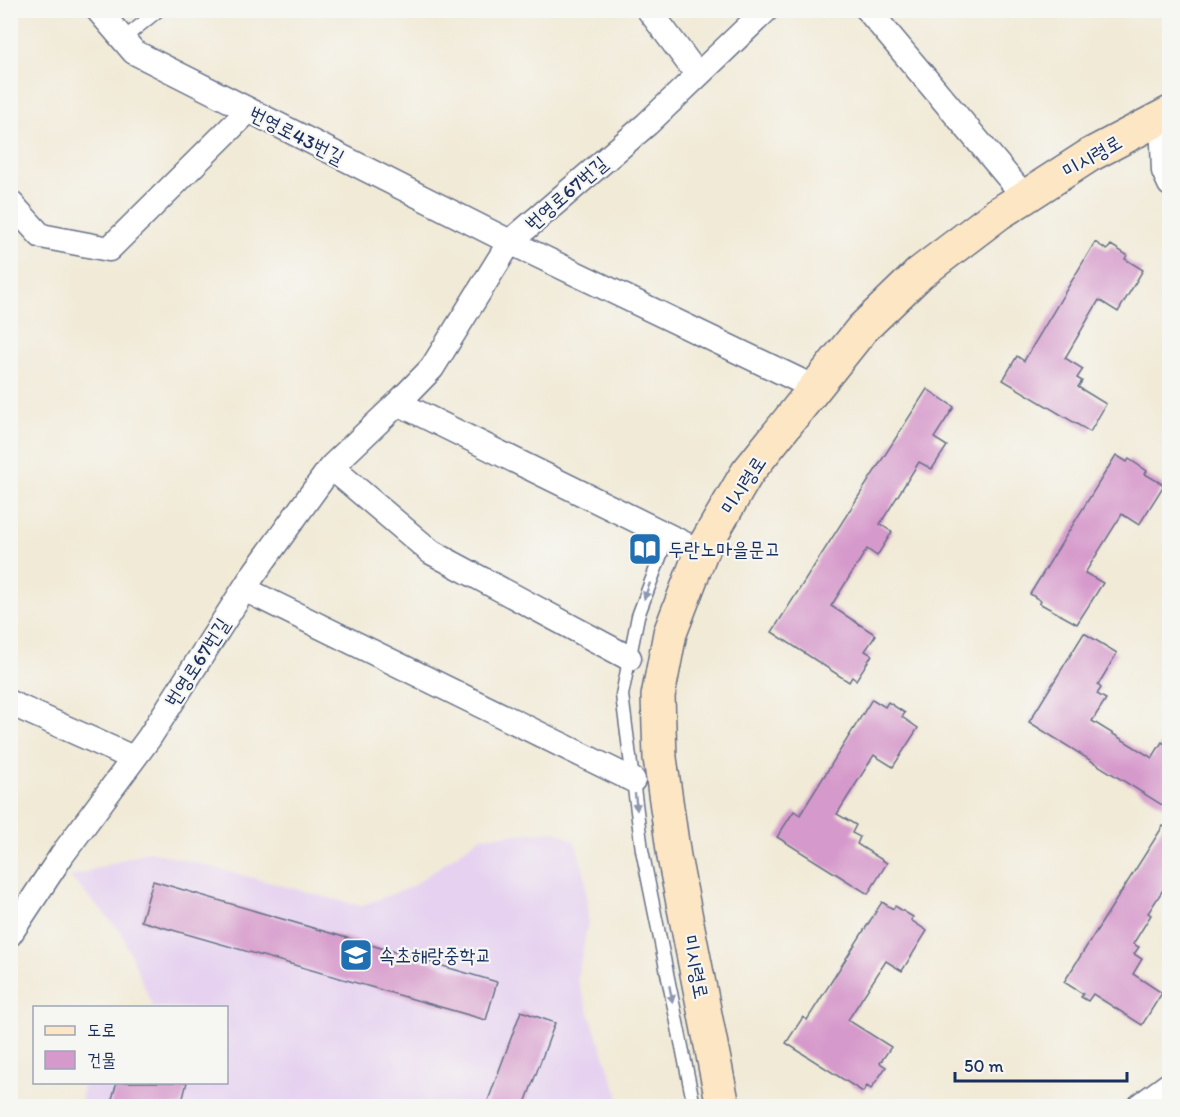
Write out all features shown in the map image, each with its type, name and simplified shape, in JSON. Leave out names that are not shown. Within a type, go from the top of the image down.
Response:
[{"type":"main road","name":"미시령로","points":[[723,1107],[674,857],[660,758],[658,696],[670,633],[701,552],[747,473],[862,329],[920,273],[1025,196],[1090,155],[1166,115]]},
{"type":"street","name":"번영로43번길","points":[[98,10],[135,52],[510,242],[815,388]]},
{"type":"street","points":[[649,10],[698,74]]},
{"type":"street","name":"번영로67번길","points":[[10,933],[62,855],[149,738],[244,589],[331,467],[398,404],[432,368],[510,242],[647,124],[766,10]]},
{"type":"street","points":[[868,10],[1025,196]]},
{"type":"street","points":[[10,202],[41,236],[109,249],[249,110]]},
{"type":"street","points":[[1166,115],[1164,171],[1170,184]]},
{"type":"street","points":[[398,404],[701,552]]},
{"type":"street","points":[[331,467],[431,552],[629,658]]},
{"type":"street","points":[[244,589],[633,780]]},
{"type":"street","points":[[10,703],[134,758]]},
{"type":"street","points":[[1140,1107],[1170,1084]]},
{"type":"lane","points":[[123,39],[159,10]]},
{"type":"lane","points":[[668,536],[638,616],[622,695],[642,850],[694,1107]]},
{"type":"shaded area","name":"속초해랑중학교","points":[[556,831],[575,842],[585,875],[588,923],[577,979],[622,1106],[81,1106],[83,1084],[228,1084],[228,1006],[153,1006],[121,932],[70,877],[150,851],[360,906],[411,887],[481,837]]},
{"type":"building","points":[[1095,242],[1107,250],[1111,245],[1127,255],[1125,259],[1143,270],[1118,312],[1099,300],[1065,358],[1083,369],[1077,378],[1082,381],[1078,387],[1106,404],[1090,432],[1003,380],[1017,356],[1024,361]]},
{"type":"building","points":[[927,389],[954,407],[934,438],[947,446],[932,469],[919,462],[880,524],[892,532],[877,556],[867,549],[831,606],[876,635],[865,651],[872,655],[856,680],[852,677],[849,682],[772,632]]},
{"type":"building","points":[[1116,455],[1127,462],[1129,459],[1147,471],[1145,474],[1164,485],[1139,525],[1122,514],[1085,573],[1103,583],[1077,624],[1039,603],[1041,601],[1030,594]]},
{"type":"building","points":[[1084,633],[1117,653],[1098,685],[1101,688],[1097,694],[1106,699],[1092,721],[1152,758],[1162,742],[1170,747],[1170,810],[1029,722]]},
{"type":"building","points":[[872,699],[885,707],[888,702],[905,713],[902,717],[918,728],[893,767],[874,755],[837,814],[856,825],[852,833],[860,837],[857,844],[887,863],[868,894],[777,837],[794,811],[800,815]]},
{"type":"building","points":[[1163,826],[1170,830],[1170,887],[1166,885],[1148,913],[1151,915],[1133,944],[1139,947],[1134,954],[1142,959],[1133,974],[1162,993],[1142,1025],[1093,994],[1088,1001],[1081,997],[1083,994],[1064,982]]},
{"type":"building","points":[[153,881],[497,982],[486,1020],[141,921]]},
{"type":"building","points":[[882,902],[893,909],[895,906],[913,917],[911,920],[927,931],[902,971],[886,961],[848,1020],[891,1047],[880,1063],[886,1067],[871,1089],[867,1086],[863,1092],[786,1043],[803,1017],[807,1020]]},
{"type":"building","points":[[521,1011],[555,1023],[524,1106],[486,1106]]},
{"type":"building","points":[[116,1084],[186,1084],[181,1106],[110,1106]]},
{"type":"place","name":"두란노마을문고","points":[[645,549]]},
{"type":"place","name":"속초해랑중학교","points":[[356,955]]}]
